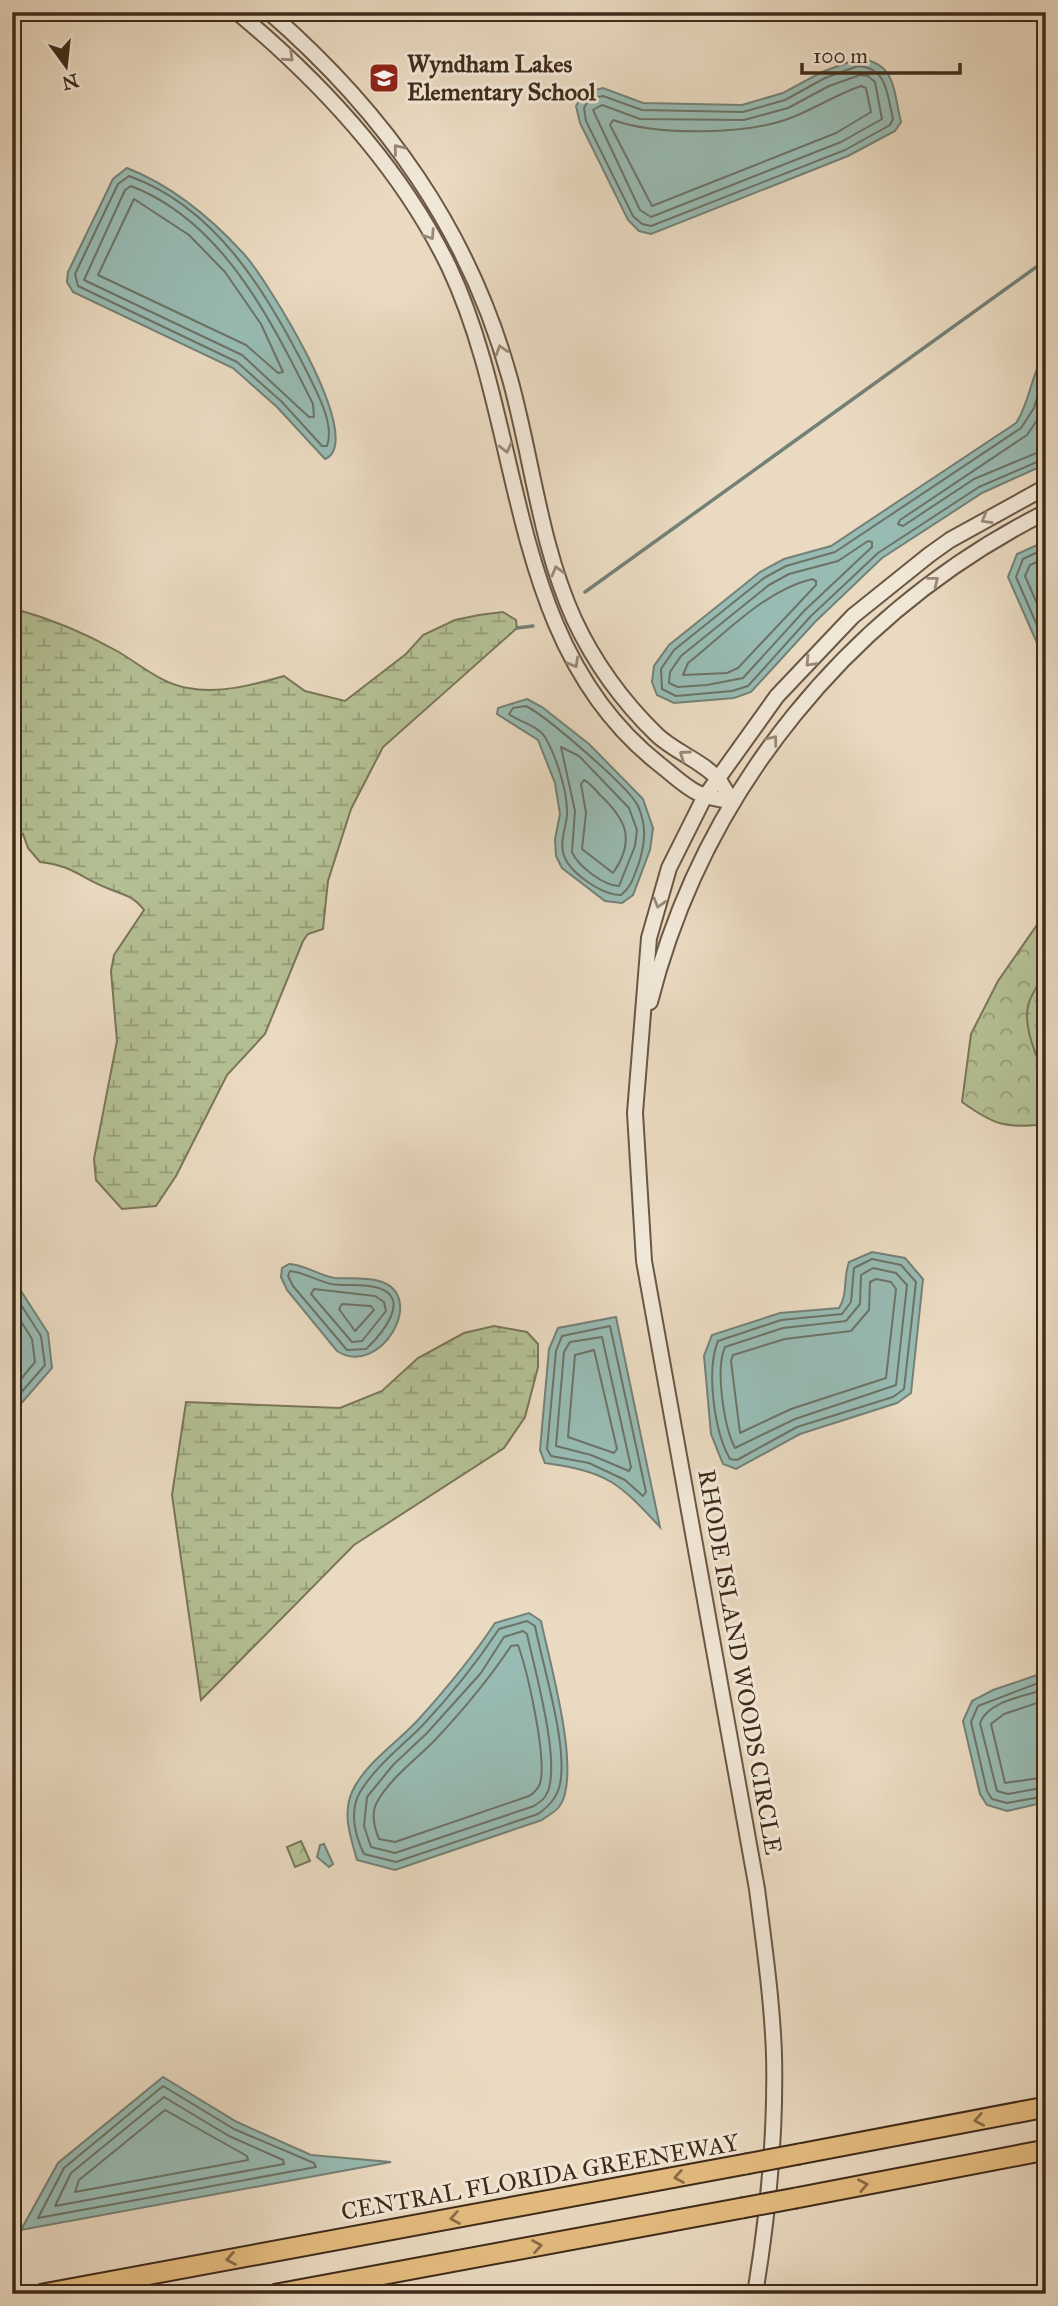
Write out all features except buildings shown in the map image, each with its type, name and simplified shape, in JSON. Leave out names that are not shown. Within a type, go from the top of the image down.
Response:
[{"type":"highway","name":"CENTRAL FLORIDA GREENEWAY","points":[[43,2294],[1046,2107]]},
{"type":"highway","points":[[277,2294],[1046,2150]]},
{"type":"street","points":[[237,12],[304,71],[349,120],[395,180],[437,244],[473,325],[486,363],[535,573],[561,640],[588,688],[644,753],[705,799],[732,801]]},
{"type":"street","points":[[269,12],[332,70],[384,131],[409,163],[453,234],[488,306],[510,380],[551,550],[575,621],[613,685],[659,737],[717,778],[732,801]]},
{"type":"street","name":"RHODE ISLAND WOODS CIRCLE","points":[[755,2294],[767,2202],[773,2122],[774,2052],[768,1977],[730,1733],[643,1261],[635,1113],[649,938],[669,868],[705,799],[717,778],[777,696],[853,617],[950,540],[1046,487]]},
{"type":"street","name":"RHODE ISLAND WOODS CIRCLE","points":[[640,1041],[663,950],[690,883],[732,801],[795,712],[832,670],[874,629],[965,558],[1046,512]]},
{"type":"green space","points":[[12,608],[53,621],[92,638],[178,686],[200,690],[224,689],[284,676],[305,691],[345,701],[406,654],[423,635],[455,620],[479,615],[503,612],[516,620],[517,628],[383,747],[351,809],[328,881],[323,929],[308,934],[303,941],[265,1034],[227,1075],[176,1176],[156,1206],[122,1209],[96,1180],[94,1159],[117,1041],[111,971],[114,955],[144,910],[127,896],[69,869],[40,862],[28,848],[23,834],[12,844]]},
{"type":"green space","points":[[1046,912],[1046,1124],[1001,1124],[962,1102],[971,1034],[998,981]]},
{"type":"green space","points":[[1046,972],[1046,1070],[1035,1053],[1028,1029],[1027,1012],[1031,997]]},
{"type":"green space","points":[[494,1326],[527,1332],[538,1344],[538,1367],[525,1417],[504,1448],[354,1545],[201,1700],[172,1495],[186,1402],[340,1408],[382,1391],[418,1358],[464,1333]]},
{"type":"green space","points":[[301,1841],[310,1861],[295,1867],[287,1847]]},
{"type":"water","points":[[857,59],[879,65],[891,79],[901,122],[895,131],[848,156],[651,234],[639,231],[628,220],[580,123],[576,106],[584,93],[603,88],[643,103],[742,105],[783,93],[822,72]]},
{"type":"water","points":[[127,168],[160,184],[190,204],[230,240],[254,267],[290,323],[324,392],[334,422],[335,446],[325,459],[277,407],[233,368],[73,292],[67,282],[68,272],[113,179]]},
{"type":"water","points":[[1046,353],[1046,464],[982,493],[882,558],[815,622],[751,692],[734,698],[674,703],[657,695],[652,682],[654,666],[669,645],[760,572],[784,559],[831,546],[1016,423],[1037,368]]},
{"type":"water","points":[[1046,541],[1046,656],[1041,652],[1008,577],[1017,554]]},
{"type":"water","points":[[527,699],[542,707],[589,744],[643,799],[653,828],[650,850],[633,895],[622,903],[605,901],[562,868],[556,856],[555,839],[560,814],[555,783],[538,740],[497,714],[498,708]]},
{"type":"water","points":[[872,1252],[905,1258],[923,1279],[911,1393],[897,1403],[800,1434],[736,1469],[723,1464],[711,1434],[704,1356],[712,1335],[780,1313],[839,1308],[844,1297],[849,1262]]},
{"type":"water","points":[[289,1264],[335,1278],[379,1281],[393,1289],[400,1302],[399,1317],[393,1332],[382,1345],[369,1354],[353,1357],[337,1351],[287,1290],[281,1277],[282,1268]]},
{"type":"water","points":[[12,1277],[48,1333],[52,1368],[12,1414]]},
{"type":"water","points":[[616,1317],[660,1527],[622,1489],[584,1470],[545,1463],[540,1450],[549,1349],[558,1328]]},
{"type":"water","points":[[529,1613],[541,1621],[562,1717],[567,1770],[565,1792],[559,1807],[542,1820],[395,1870],[357,1860],[350,1835],[348,1809],[352,1792],[358,1782],[373,1763],[410,1729],[439,1697],[495,1623]]},
{"type":"water","points":[[1046,1672],[1046,1802],[1007,1811],[987,1805],[980,1794],[963,1721],[972,1701],[993,1690]]},
{"type":"water","points":[[324,1844],[333,1864],[329,1867],[317,1857],[320,1845]]},
{"type":"water","points":[[163,2077],[237,2122],[311,2155],[391,2162],[21,2230],[58,2163]]},
{"type":"waterway","points":[[585,592],[1046,260]]},
{"type":"waterway","points":[[517,628],[533,626]]},
{"type":"place","name":"Wyndham Lakes Elementary School","points":[[384,78]]}]
